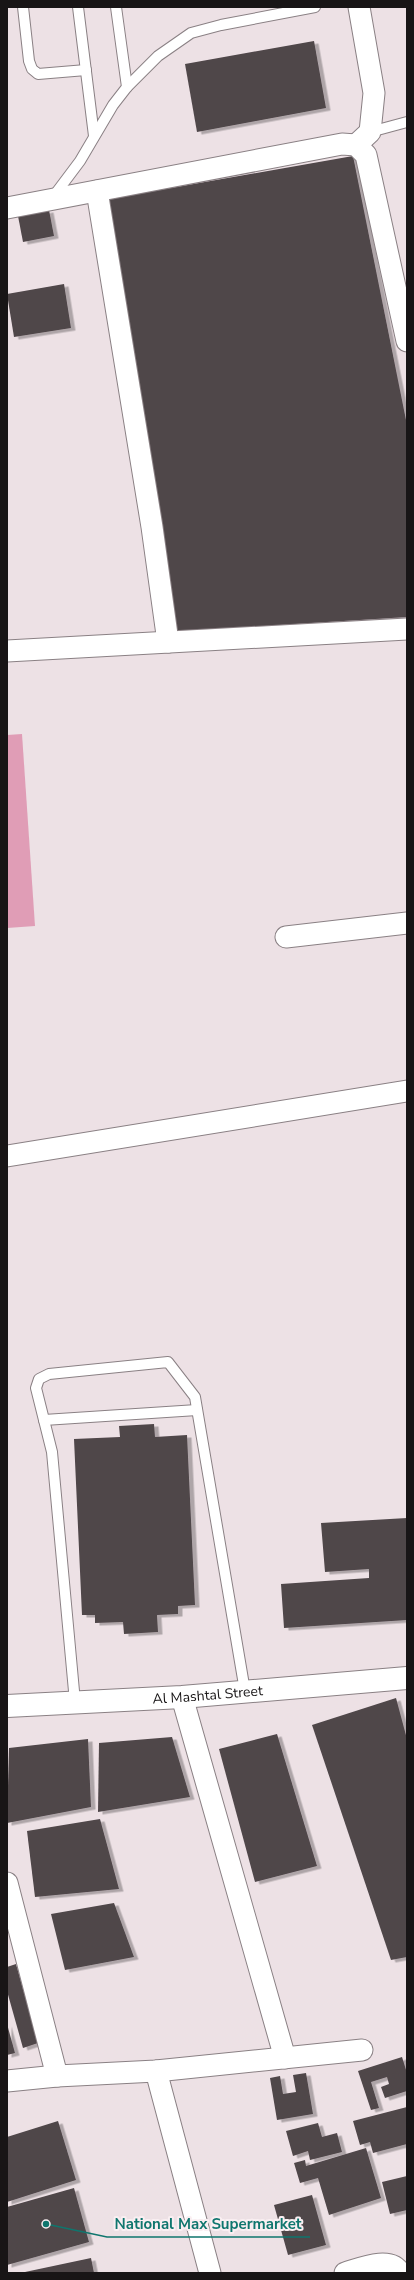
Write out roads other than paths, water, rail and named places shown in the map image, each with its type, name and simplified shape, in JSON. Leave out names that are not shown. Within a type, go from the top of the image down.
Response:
[{"type":"main road","name":"Al Mashtal Street","points":[[7,1706],[182,1697],[407,1678]]},
{"type":"street","points":[[359,7],[374,93],[363,138],[407,341]]},
{"type":"street","points":[[7,208],[342,144],[363,138]]},
{"type":"street","points":[[97,191],[152,527],[168,642]]},
{"type":"street","points":[[7,652],[407,629]]},
{"type":"street","points":[[286,937],[407,923]]},
{"type":"street","points":[[7,1156],[407,1091]]},
{"type":"street","points":[[182,1697],[285,2058]]},
{"type":"street","points":[[7,1883],[57,2076]]},
{"type":"street","points":[[7,2081],[57,2076],[156,2071],[362,2050]]},
{"type":"street","points":[[156,2071],[210,2273]]},
{"type":"street","points":[[345,2273],[380,2264],[394,2267],[400,2273]]},
{"type":"lane","points":[[23,7],[29,61],[32,69],[38,74],[86,70]]},
{"type":"lane","points":[[78,7],[94,136]]},
{"type":"lane","points":[[116,7],[127,87]]},
{"type":"lane","points":[[50,200],[80,161],[94,136],[127,87],[158,56],[191,33],[221,25],[315,7]]},
{"type":"lane","points":[[363,138],[407,122]]},
{"type":"lane","points":[[75,1702],[52,1452],[36,1388],[40,1379],[49,1374],[168,1362],[195,1397],[246,1691]]},
{"type":"lane","points":[[44,1420],[197,1410]]},
{"type":"place","name":"National Max Supermarket","points":[[46,2224]]}]
